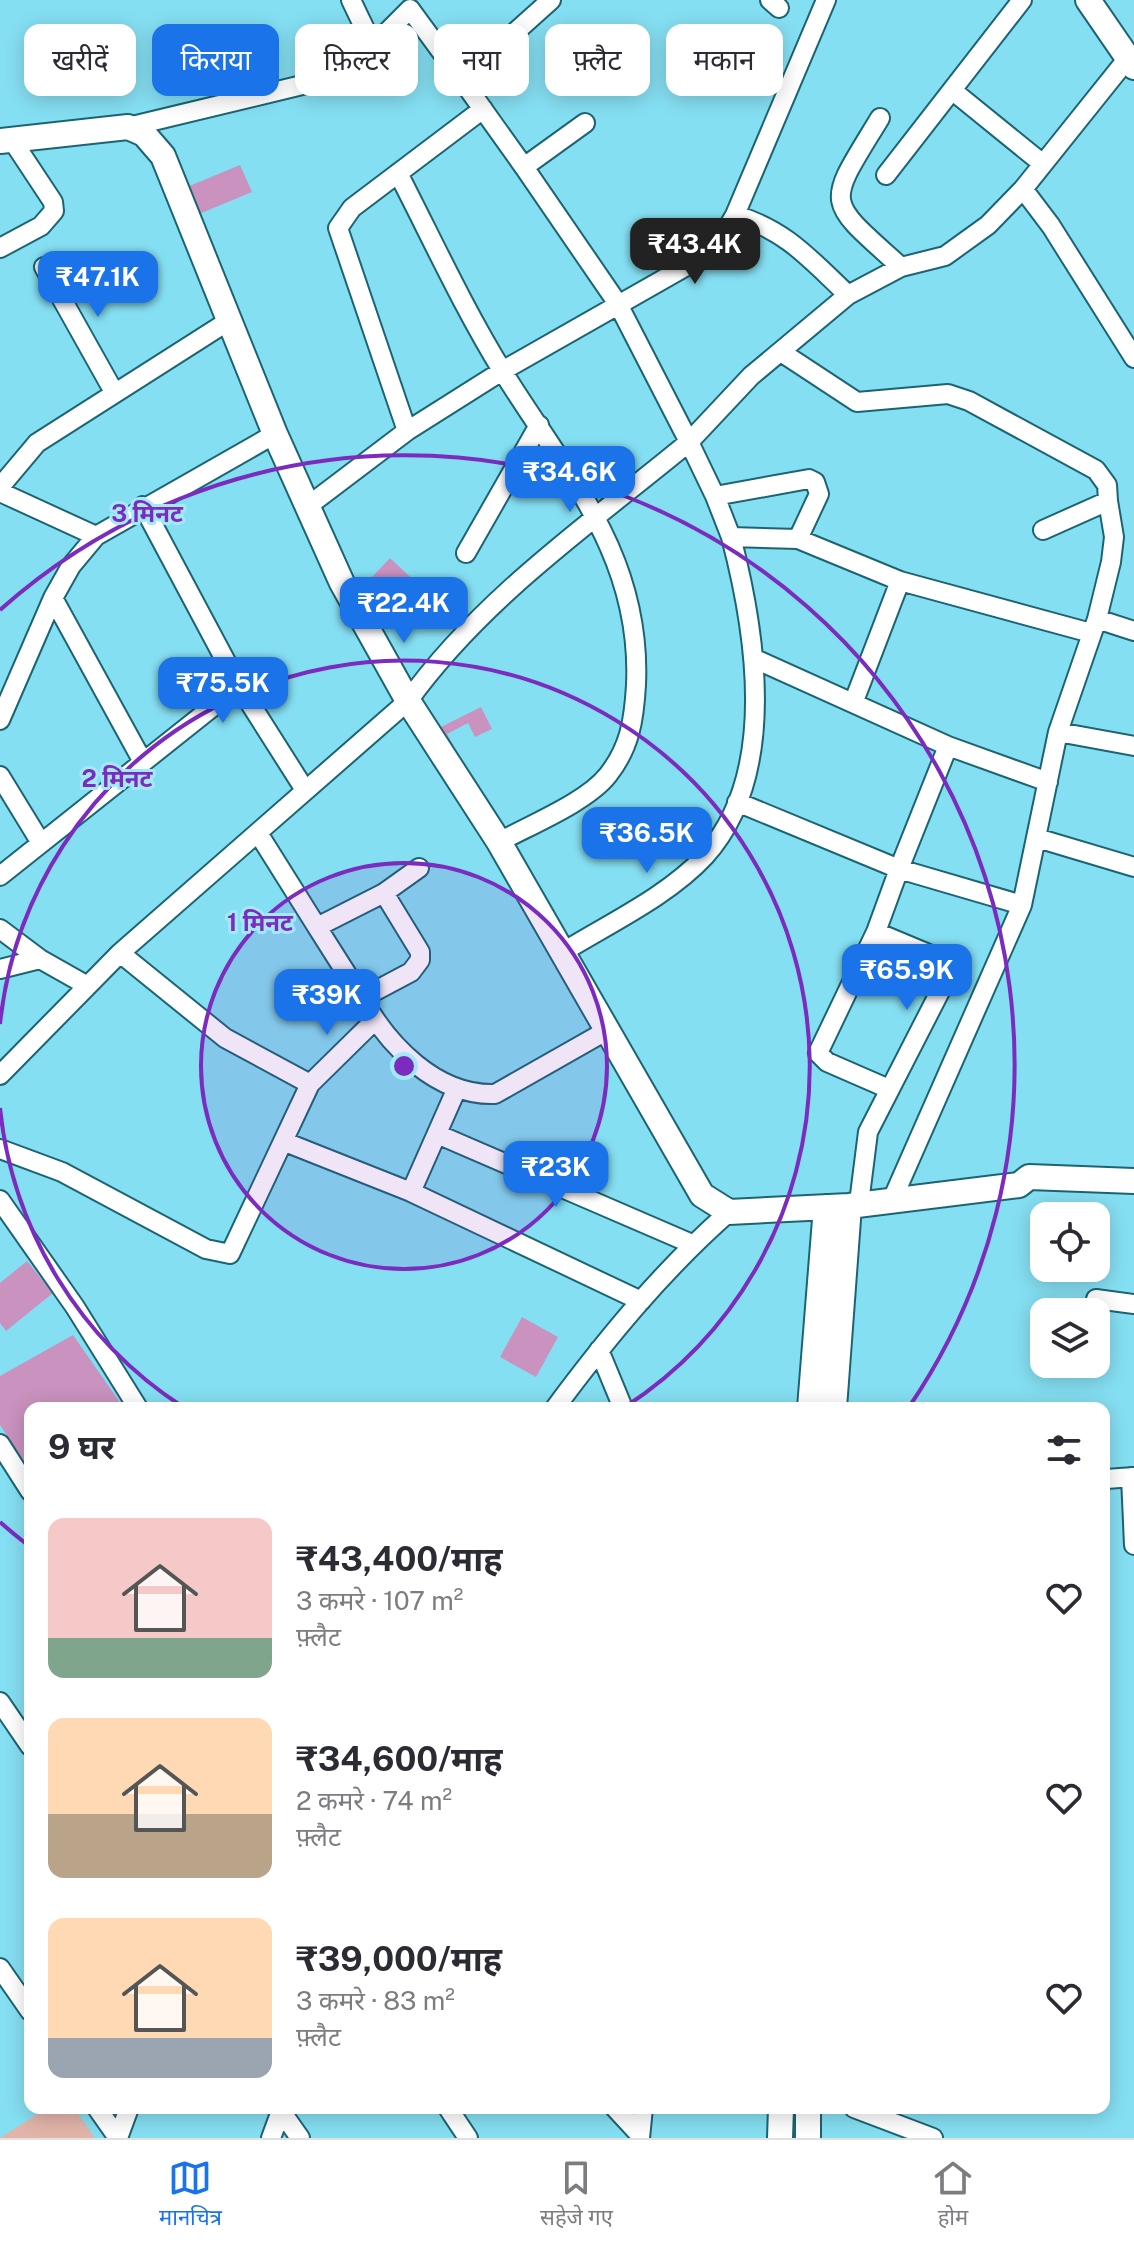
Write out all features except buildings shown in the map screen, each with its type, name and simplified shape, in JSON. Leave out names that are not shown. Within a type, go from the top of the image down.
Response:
[{"type":"main road","points":[[1088,0],[1131,62]]},
{"type":"main road","points":[[6,140],[128,127],[144,134],[163,156],[275,434],[342,583],[408,701],[499,842],[692,1182],[714,1205],[729,1212],[844,1205],[1019,1185],[1029,1177],[1134,1181]]},
{"type":"main road","points":[[1019,1185],[1028,1193],[1134,1197]]},
{"type":"main road","points":[[812,1402],[826,1349],[844,1205]]},
{"type":"main road","points":[[826,1349],[833,1402]]},
{"type":"main road","points":[[780,2138],[781,2114]]},
{"type":"main road","points":[[808,2114],[808,2138]]},
{"type":"street","points":[[351,0],[362,24]]},
{"type":"street","points":[[524,24],[551,0]]},
{"type":"street","points":[[308,506],[407,431],[502,371],[699,259],[725,232],[735,215],[826,0]]},
{"type":"street","points":[[886,175],[1022,0]]},
{"type":"street","points":[[396,24],[415,5],[434,35]]},
{"type":"street","points":[[0,1075],[120,953],[408,701],[432,668],[497,599],[689,442],[722,404],[781,352],[848,295],[901,267],[945,256],[988,225],[1023,189],[1131,62]]},
{"type":"street","points":[[128,127],[295,87]]},
{"type":"street","points":[[953,91],[1043,164]]},
{"type":"street","points":[[474,96],[618,304],[689,442],[731,537],[747,598],[755,659],[755,715],[737,802],[707,854],[688,871],[563,952]]},
{"type":"street","points":[[407,431],[338,228],[352,208],[483,109]]},
{"type":"street","points":[[880,118],[849,170],[839,197],[841,210],[849,220],[901,267]]},
{"type":"street","points":[[524,167],[585,123]]},
{"type":"street","points":[[0,248],[41,226],[54,211],[53,202],[6,140]]},
{"type":"street","points":[[398,173],[502,371],[597,518],[618,562],[628,598],[637,661],[631,736],[606,778],[591,791],[499,842]]},
{"type":"street","points":[[1023,189],[1051,226],[1134,358]]},
{"type":"street","points":[[735,215],[786,236],[848,295]]},
{"type":"street","points":[[44,267],[114,392]]},
{"type":"street","points":[[96,536],[0,490],[37,443],[230,320]]},
{"type":"street","points":[[781,352],[857,402],[948,394],[969,401],[1096,470],[1107,485],[1114,537],[1094,626],[1058,732],[1022,905],[892,1200]]},
{"type":"street","points":[[466,553],[539,425]]},
{"type":"street","points":[[1,714],[53,598],[71,566],[96,536],[143,506],[275,434]]},
{"type":"street","points":[[715,496],[809,479],[815,482],[819,494],[798,539]]},
{"type":"street","points":[[1043,530],[1108,501]]},
{"type":"street","points":[[143,506],[239,686],[305,790]]},
{"type":"street","points":[[731,537],[798,539],[900,581],[1094,626],[1134,631]]},
{"type":"street","points":[[854,701],[900,581]]},
{"type":"street","points":[[53,598],[143,762]]},
{"type":"street","points":[[755,659],[948,746],[1048,782]]},
{"type":"street","points":[[0,876],[239,686]]},
{"type":"street","points":[[1058,732],[1134,746]]},
{"type":"street","points":[[889,1089],[827,1062],[818,1053],[876,932],[948,746]]},
{"type":"street","points":[[0,776],[41,843]]},
{"type":"street","points":[[737,802],[899,869],[1022,905]]},
{"type":"street","points":[[258,833],[374,1021],[400,1052],[457,1088],[481,1095],[495,1094],[606,1031]]},
{"type":"street","points":[[1037,838],[1134,867]]},
{"type":"street","points":[[317,927],[384,893],[419,868]]},
{"type":"street","points":[[362,998],[411,972],[420,960],[420,952],[384,893]]},
{"type":"street","points":[[0,929],[40,959],[86,985]]},
{"type":"street","points":[[844,1205],[868,1132],[952,968],[943,960],[876,932]]},
{"type":"street","points":[[120,953],[215,1032],[310,1084]]},
{"type":"street","points":[[0,969],[40,959]]},
{"type":"street","points":[[0,1149],[62,1172],[220,1254],[230,1254],[310,1084],[374,1021]]},
{"type":"street","points":[[411,1192],[457,1088]]},
{"type":"street","points":[[437,1134],[692,1244]]},
{"type":"street","points":[[285,1142],[411,1192],[641,1301]]},
{"type":"street","points":[[0,1200],[75,1307],[134,1402]]},
{"type":"street","points":[[560,1402],[641,1301],[692,1244],[729,1212]]},
{"type":"street","points":[[1110,1301],[1134,1304]]},
{"type":"street","points":[[599,1350],[621,1402]]},
{"type":"street","points":[[0,1444],[24,1482]]},
{"type":"street","points":[[1110,1479],[1133,1477],[1134,1545]]},
{"type":"street","points":[[0,1702],[24,1737]]},
{"type":"street","points":[[0,1968],[24,2002]]},
{"type":"street","points":[[101,2114],[118,2138]]},
{"type":"street","points":[[118,2138],[127,2114]]},
{"type":"street","points":[[271,2138],[279,2114]]},
{"type":"street","points":[[284,2114],[300,2138]]},
{"type":"street","points":[[452,2114],[468,2138]]},
{"type":"street","points":[[620,2114],[640,2137]]},
{"type":"street","points":[[640,2137],[642,2114]]},
{"type":"street","points":[[870,2114],[933,2138]]},
{"type":"shaded area","points":[[38,2114],[78,2114],[95,2138],[0,2138]]}]
